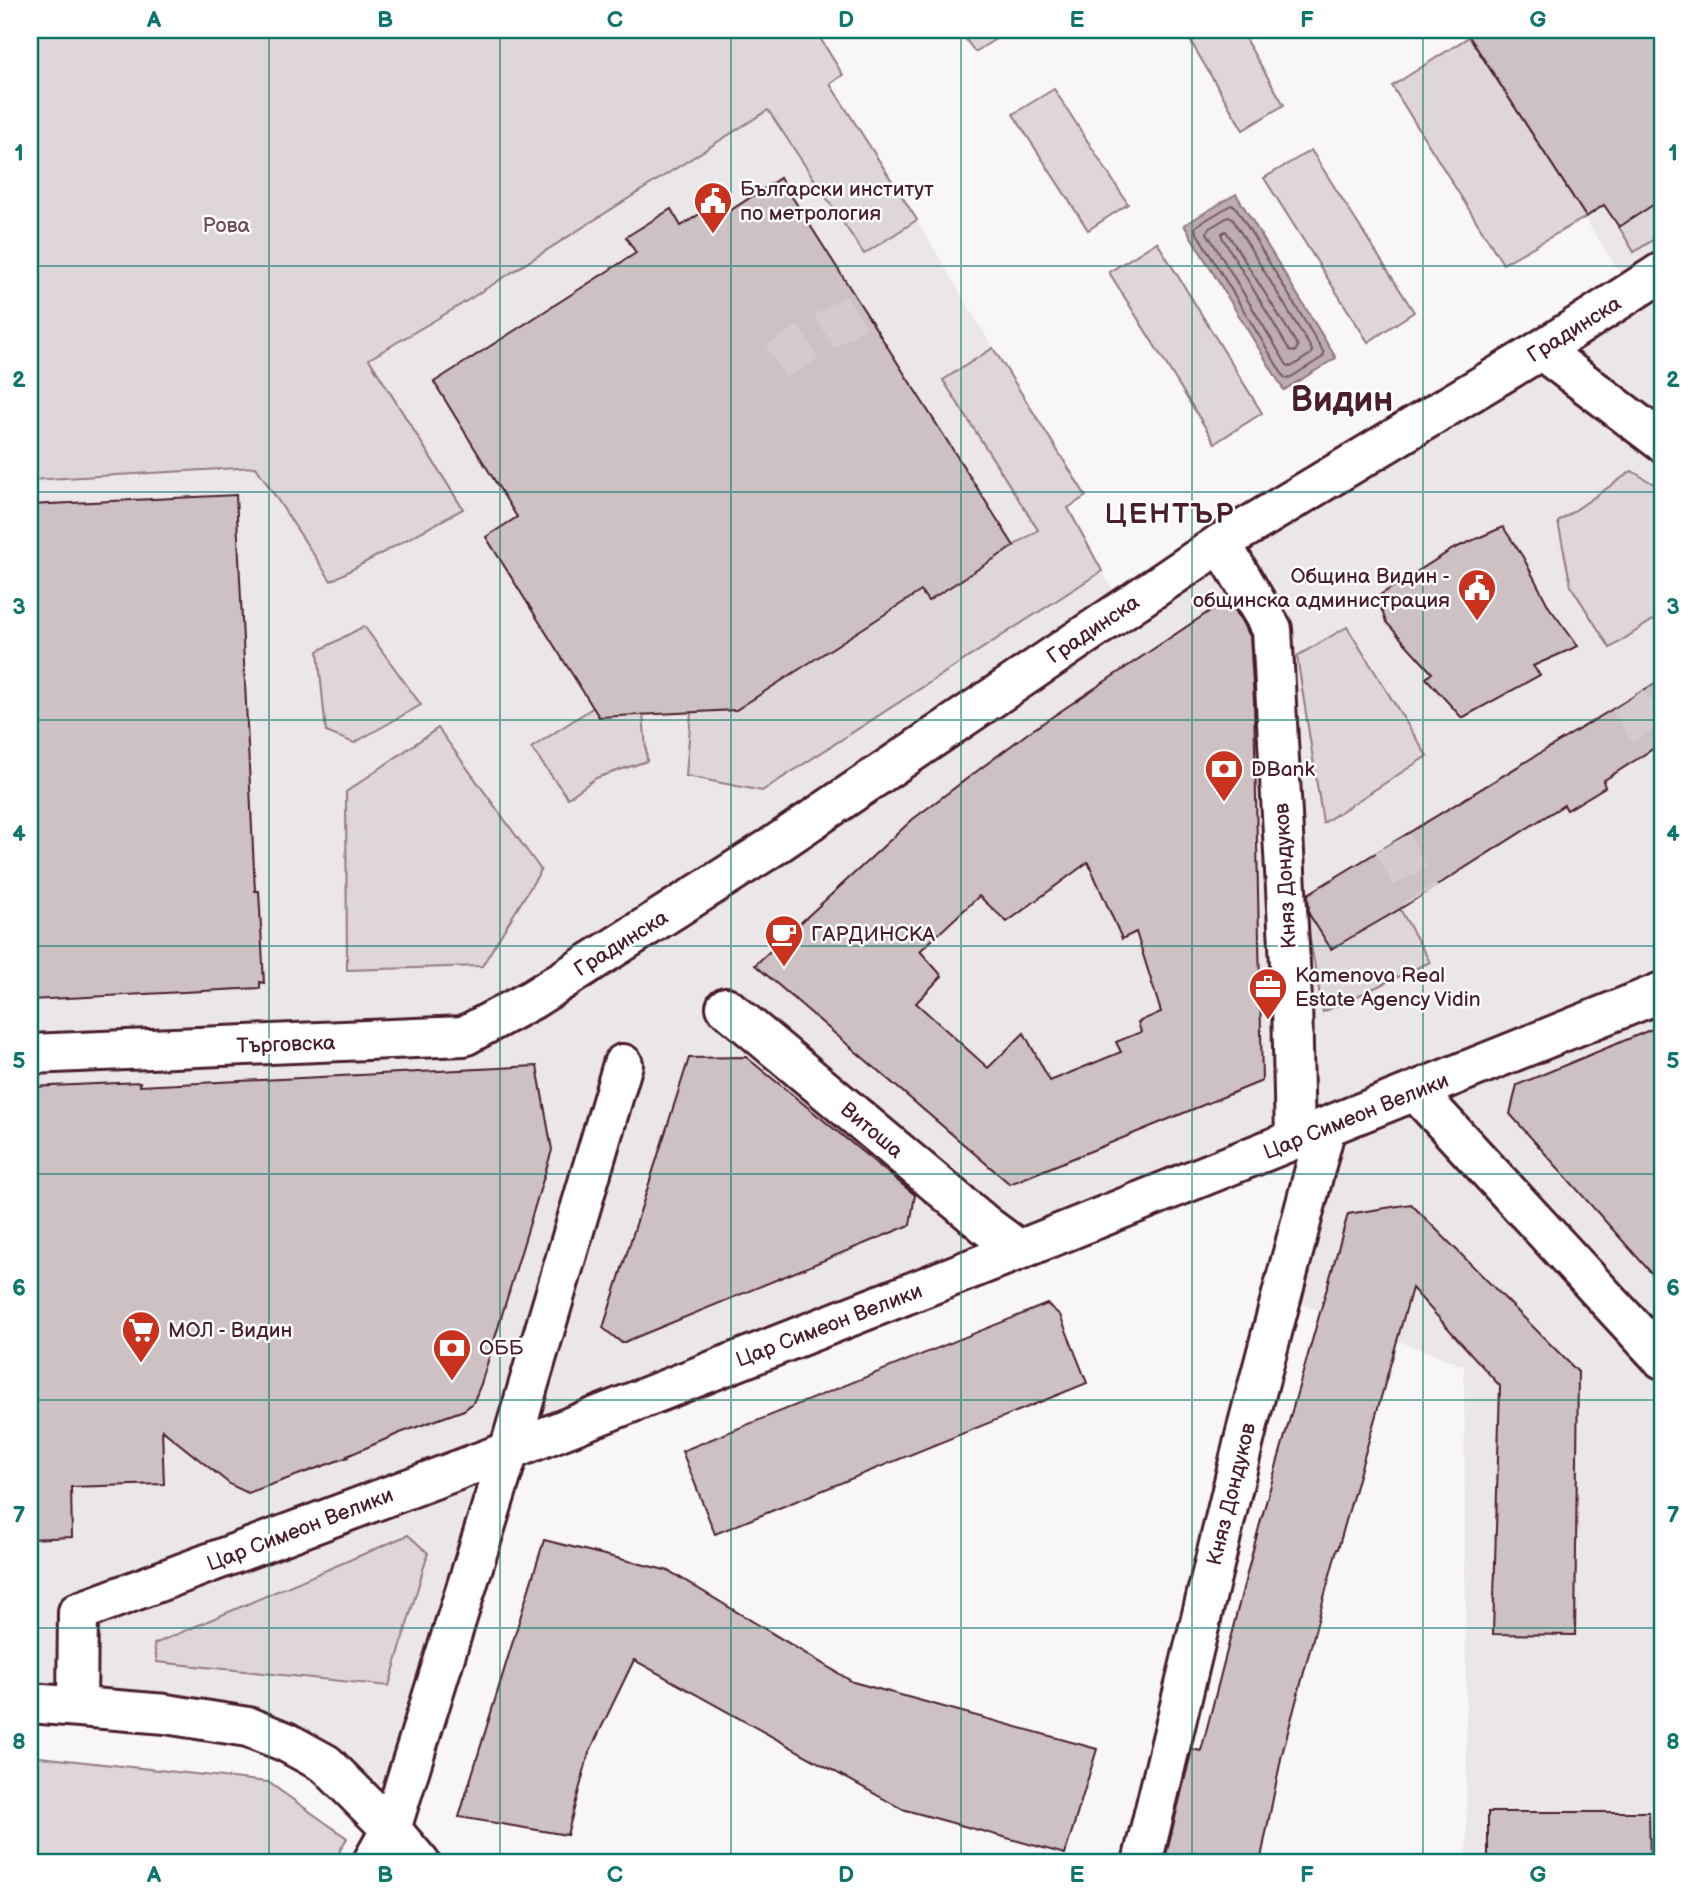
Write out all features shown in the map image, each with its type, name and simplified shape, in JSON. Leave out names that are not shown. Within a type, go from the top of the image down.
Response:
[{"type":"street","name":"Градинска","points":[[533,999],[783,839],[1221,542],[1541,350],[1662,272]]},
{"type":"street","points":[[1541,350],[1662,442]]},
{"type":"street","name":"Княз Дондуков","points":[[1142,1863],[1249,1420],[1310,1133],[1292,1001],[1272,629],[1221,542]]},
{"type":"street","name":"Цар Симеон Велики","points":[[77,1706],[78,1612],[509,1451],[1019,1251],[1662,992]]},
{"type":"street","name":"Търговска","points":[[30,1054],[464,1037],[533,999]]},
{"type":"street","name":"Витоша","points":[[726,1007],[1019,1251]]},
{"type":"street","points":[[372,1863],[391,1829],[509,1451],[623,1064]]},
{"type":"street","points":[[1416,1092],[1662,1359]]},
{"type":"street","points":[[30,1703],[166,1714],[248,1727],[286,1742],[326,1764],[391,1829],[420,1863]]},
{"type":"shaded area","points":[[1465,30],[1662,30],[1662,1863],[1467,1863],[1464,1366],[1281,1296],[1325,1128],[509,1451],[391,1829],[286,1742],[30,1703],[30,480],[256,467],[284,507],[463,509],[368,360],[457,307],[769,109],[830,84],[917,220],[1086,496],[1068,508],[1123,609],[1632,292]]},
{"type":"green space","name":"Рова","points":[[30,30],[815,30],[843,75],[830,84],[917,220],[864,254],[768,110],[457,307],[369,359],[463,509],[331,581],[256,467],[30,480]]},
{"type":"green space","points":[[959,30],[1010,30],[975,52]]},
{"type":"green space","points":[[1184,30],[1240,30],[1284,105],[1243,130]]},
{"type":"green space","points":[[1469,37],[1586,217],[1503,264],[1392,86]]},
{"type":"green space","points":[[1054,89],[1128,204],[1088,230],[1013,114]]},
{"type":"green space","points":[[1311,150],[1414,312],[1368,342],[1264,178]]},
{"type":"green space","points":[[1662,199],[1662,234],[1634,252],[1619,227]]},
{"type":"green space","points":[[1157,242],[1262,413],[1215,443],[1109,272]]},
{"type":"green space","points":[[993,348],[1086,496],[1068,508],[1102,571],[762,791],[686,776],[691,712],[919,588],[928,601],[1038,530],[943,380]]},
{"type":"green space","points":[[1632,471],[1662,489],[1662,614],[1610,648],[1571,586],[1558,522]]},
{"type":"green space","points":[[364,626],[421,705],[354,743],[326,732],[318,651]]},
{"type":"green space","points":[[1347,627],[1427,756],[1323,823],[1297,656]]},
{"type":"green space","points":[[594,707],[643,714],[647,761],[596,778],[568,798],[531,748]]},
{"type":"green space","points":[[438,728],[541,870],[482,966],[347,970],[346,792]]},
{"type":"green space","points":[[1304,906],[1331,948],[1400,909],[1430,962],[1323,1012]]},
{"type":"green space","points":[[408,1535],[428,1553],[389,1686],[157,1662],[154,1644]]},
{"type":"green space","points":[[30,1756],[268,1782],[347,1838],[333,1863],[30,1863]]},
{"type":"water","points":[[1236,194],[1336,358],[1284,390],[1184,225]]},
{"type":"building","points":[[1465,30],[1662,30],[1662,199],[1619,227],[1604,205],[1586,217]]},
{"type":"building","points":[[780,178],[1014,546],[928,601],[921,591],[736,710],[599,717],[486,537],[517,517],[434,382],[636,253],[626,237],[671,209],[681,226],[724,198],[731,210]]},
{"type":"building","points":[[236,495],[255,891],[259,891],[264,983],[260,982],[260,988],[30,1000],[30,852],[37,852],[30,719],[30,505]]},
{"type":"building","name":"Община Видин - общинска администрация","points":[[1503,527],[1523,557],[1549,607],[1578,646],[1533,666],[1540,675],[1462,718],[1426,678],[1432,673],[1386,622],[1377,597],[1453,549]]},
{"type":"building","points":[[1222,603],[1235,610],[1250,636],[1254,701],[1262,1081],[1010,1184],[755,965],[913,819],[1028,733]],"holes":[[[1088,862],[1122,939],[1136,932],[1161,1012],[1138,1022],[1141,1032],[1116,1042],[1121,1052],[1050,1081],[1024,1033],[988,1068],[916,1003],[942,976],[920,951],[979,896],[1007,922]]]},
{"type":"building","points":[[1662,679],[1662,743],[1603,781],[1605,787],[1567,810],[1564,805],[1400,909],[1331,949],[1309,914],[1308,894]]},
{"type":"building","points":[[1662,1025],[1662,1285],[1510,1114],[1517,1085]]},
{"type":"building","points":[[746,1057],[915,1195],[910,1225],[622,1343],[603,1328],[689,1058]]},
{"type":"building","points":[[537,1066],[552,1150],[473,1403],[464,1410],[400,1433],[348,1457],[248,1493],[231,1485],[162,1430],[164,1484],[71,1487],[72,1537],[30,1539],[30,1087],[140,1082],[140,1086]]},
{"type":"building","points":[[1411,1204],[1578,1372],[1575,1635],[1493,1634],[1500,1386],[1412,1288],[1337,1549],[1282,1754],[1260,1863],[1164,1863],[1192,1749],[1201,1751],[1259,1527],[1348,1214]]},
{"type":"building","points":[[1047,1304],[1060,1315],[1087,1383],[715,1534],[682,1451]]},
{"type":"building","points":[[544,1540],[669,1571],[853,1682],[1097,1749],[1065,1854],[902,1809],[634,1660],[589,1753],[567,1835],[459,1817]]},
{"type":"building","points":[[1488,1812],[1649,1812],[1650,1863],[1488,1863]]},
{"type":"tunnel","points":[[776,362],[862,308]]},
{"type":"tunnel","points":[[1628,700],[1658,746]]},
{"type":"tunnel","points":[[1392,843],[1421,896]]},
{"type":"place","name":"Български институт по метрология","points":[[713,235]]},
{"type":"place","name":"Община Видин - общинска администрация","points":[[1477,622]]},
{"type":"place","name":"DBank","points":[[1224,803]]},
{"type":"place","name":"ГАРДИНСКА","points":[[784,968]]},
{"type":"place","name":"Kamenova Real Estate Agency Vidin","points":[[1268,1021]]},
{"type":"place","name":"МОЛ - Видин","points":[[141,1364]]},
{"type":"place","name":"ОББ","points":[[452,1382]]},
{"type":"district","name":"Видин","points":[[1342,399]]},
{"type":"district","name":"ЦЕНТЪР","points":[[1170,513]]}]
